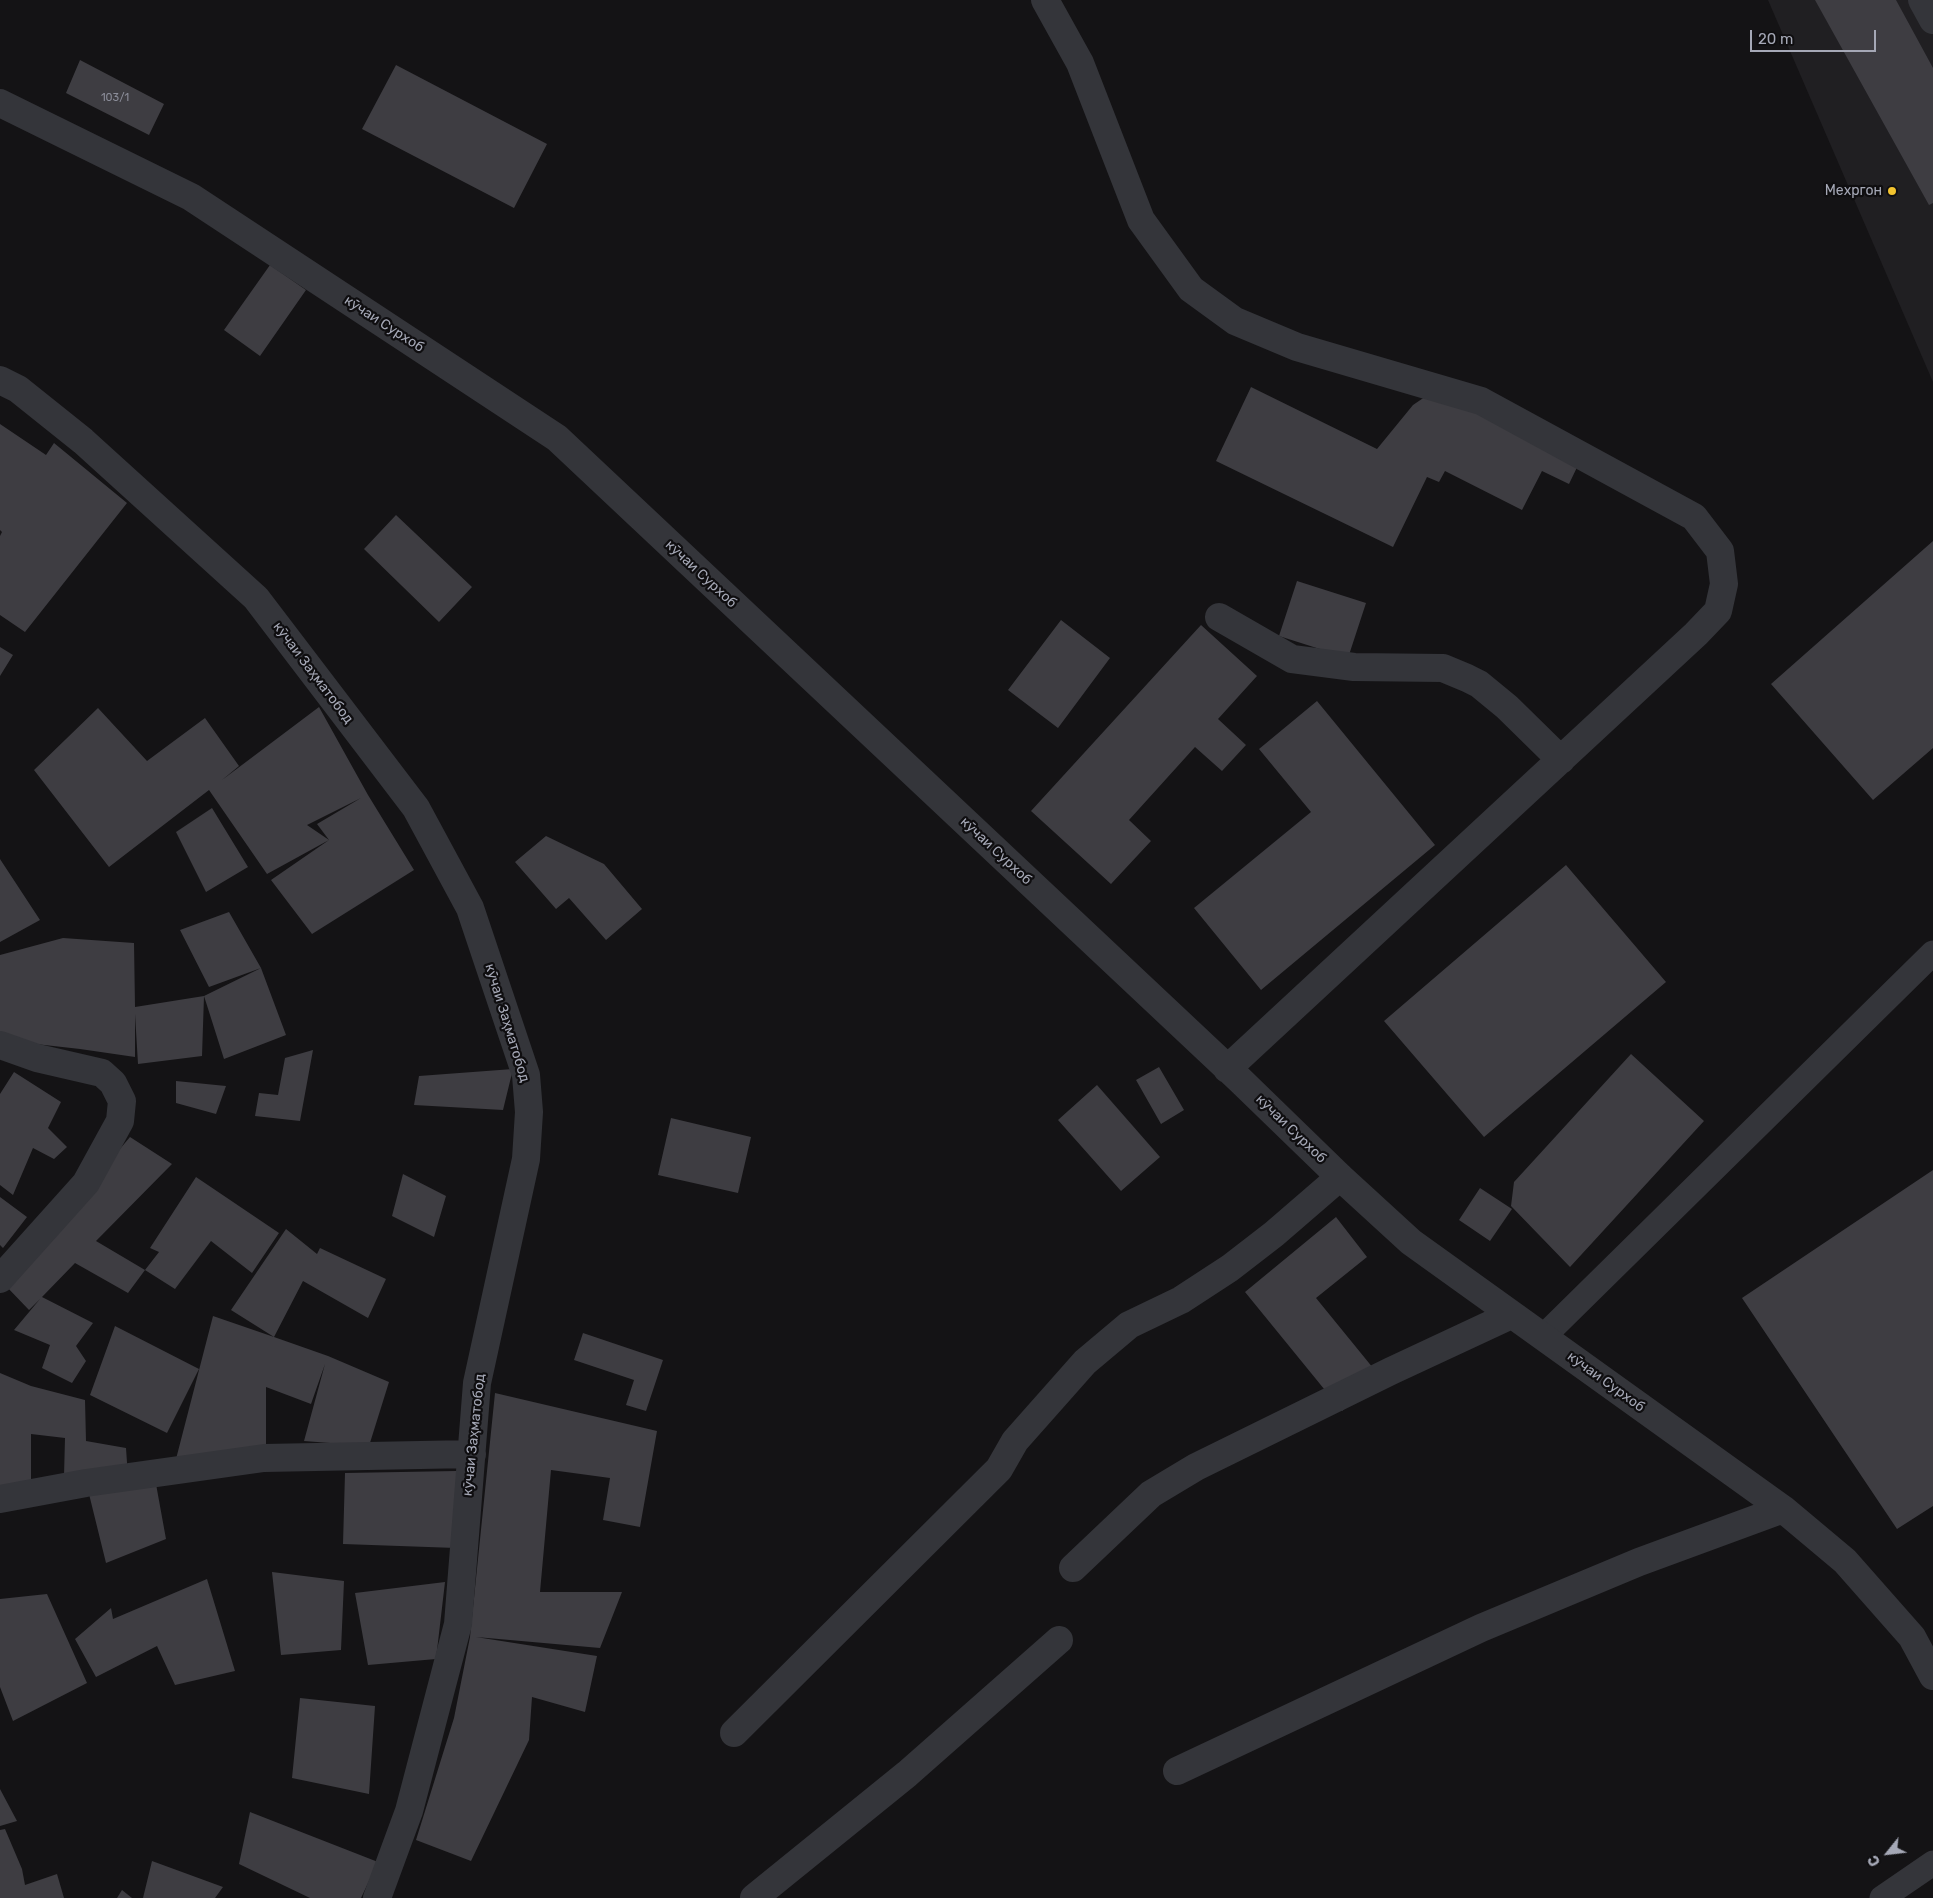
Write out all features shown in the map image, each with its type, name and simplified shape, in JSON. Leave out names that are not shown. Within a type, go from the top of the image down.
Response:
[{"type":"street","points":[[1045,0],[1080,63],[1141,220],[1191,289],[1234,320],[1298,347],[1481,401],[1694,517],[1720,551],[1724,584],[1718,611],[1696,634],[1561,760],[1227,1069]]},
{"type":"street","points":[[1922,0],[1933,20]]},
{"type":"street","name":"кӯчаи Сурхоб","points":[[0,103],[190,197],[558,438],[1411,1242],[1783,1509],[1845,1561],[1912,1637],[1933,1676]]},
{"type":"street","name":"кӯчаи Заҳматобод","points":[[0,380],[18,389],[83,441],[256,598],[416,808],[470,908],[526,1075],[529,1112],[526,1159],[477,1383],[458,1624],[409,1811],[377,1898]]},
{"type":"street","points":[[1219,617],[1292,659],[1354,667],[1443,668],[1467,678],[1480,684],[1507,707],[1561,760]]},
{"type":"street","points":[[0,1045],[37,1058],[102,1073],[113,1082],[122,1101],[120,1121],[86,1183],[0,1279]]},
{"type":"street","points":[[734,1733],[999,1469],[1015,1440],[1086,1362],[1129,1325],[1181,1300],[1230,1268],[1274,1234],[1340,1177]]},
{"type":"street","points":[[1074,1568],[1152,1494],[1196,1466],[1511,1315]]},
{"type":"street","points":[[0,1499],[86,1483],[264,1458],[472,1454]]},
{"type":"street","points":[[1177,1771],[1481,1628],[1639,1562],[1783,1509]]},
{"type":"street","points":[[754,1898],[907,1774],[1059,1640]]},
{"type":"lane","points":[[1543,1337],[1933,953]]},
{"type":"lane","points":[[1882,1898],[1933,1863]]},
{"type":"shaded area","name":"Мехргон","points":[[1768,0],[1933,0],[1933,382]]},
{"type":"building","points":[[1815,0],[1896,0],[1933,68],[1933,203],[1929,205]]},
{"type":"building","points":[[80,60],[164,104],[149,135],[66,93]]},
{"type":"building","points":[[396,65],[547,144],[514,208],[362,129]]},
{"type":"building","points":[[270,265],[306,290],[260,356],[224,330]]},
{"type":"building","points":[[1251,387],[1377,449],[1413,405],[1438,388],[1581,459],[1569,484],[1542,471],[1522,510],[1445,471],[1439,482],[1427,477],[1393,547],[1216,461]]},
{"type":"building","points":[[0,424],[46,455],[54,443],[127,503],[25,632],[0,615],[0,536],[2,532],[0,530]]},
{"type":"building","points":[[396,515],[472,587],[439,622],[364,549]]},
{"type":"building","points":[[1933,541],[1933,748],[1873,800],[1771,684]]},
{"type":"building","points":[[1297,581],[1366,603],[1348,658],[1279,636]]},
{"type":"building","points":[[1061,620],[1110,658],[1058,728],[1008,690]]},
{"type":"building","points":[[1201,625],[1257,676],[1218,719],[1246,745],[1222,771],[1195,747],[1129,820],[1151,841],[1111,884],[1031,811]]},
{"type":"building","points":[[0,647],[13,655],[0,676]]},
{"type":"building","points":[[1317,701],[1435,845],[1261,990],[1194,908],[1311,812],[1259,749]]},
{"type":"building","points":[[319,707],[368,795],[414,870],[312,934],[271,880],[329,840],[267,874],[209,790],[109,867],[34,770],[98,708],[147,761],[205,718],[239,766],[222,780]],"holes":[[[361,798],[317,824],[329,840],[307,825]]]},
{"type":"building","points":[[212,808],[248,867],[206,892],[176,832]]},
{"type":"building","points":[[546,836],[604,864],[642,909],[606,940],[569,898],[556,909],[515,862]]},
{"type":"building","points":[[0,859],[40,920],[0,942]]},
{"type":"building","points":[[1566,865],[1666,982],[1484,1137],[1384,1021]]},
{"type":"building","points":[[229,912],[261,968],[209,987],[180,930]]},
{"type":"building","points":[[63,938],[134,943],[135,1007],[204,996],[202,1056],[138,1064],[135,1014],[135,1057],[0,1040],[0,955]]},
{"type":"building","points":[[261,968],[286,1035],[224,1059],[204,996]]},
{"type":"building","points":[[313,1050],[300,1121],[255,1116],[259,1093],[278,1095],[285,1058]]},
{"type":"building","points":[[1631,1054],[1704,1121],[1570,1267],[1511,1206],[1514,1182]]},
{"type":"building","points":[[1159,1067],[1184,1110],[1161,1124],[1136,1080]]},
{"type":"building","points":[[513,1069],[503,1110],[414,1105],[419,1076]]},
{"type":"building","points":[[14,1072],[61,1102],[48,1128],[67,1147],[54,1159],[33,1148],[13,1195],[0,1185],[0,1094]]},
{"type":"building","points":[[176,1081],[226,1086],[216,1114],[176,1103]]},
{"type":"building","points":[[1097,1085],[1160,1157],[1121,1191],[1058,1120]]},
{"type":"building","points":[[671,1118],[751,1137],[738,1193],[658,1175]]},
{"type":"building","points":[[130,1137],[172,1164],[96,1241],[145,1270],[128,1293],[75,1263],[42,1297],[93,1323],[76,1346],[86,1361],[72,1383],[42,1368],[50,1345],[14,1330],[40,1299],[29,1310],[5,1285]]},
{"type":"building","points":[[1933,1170],[1933,1506],[1897,1529],[1742,1298]]},
{"type":"building","points":[[403,1174],[446,1196],[434,1237],[392,1216]]},
{"type":"building","points":[[196,1177],[279,1233],[252,1273],[211,1241],[175,1289],[145,1270],[159,1252],[150,1248]]},
{"type":"building","points":[[1480,1188],[1512,1209],[1490,1241],[1459,1220]]},
{"type":"building","points":[[0,1197],[27,1217],[3,1248],[0,1245]]},
{"type":"building","points":[[1336,1217],[1367,1257],[1316,1298],[1382,1379],[1342,1411],[1245,1292]]},
{"type":"building","points":[[286,1229],[317,1254],[320,1248],[386,1279],[368,1318],[303,1281],[274,1337],[231,1310]]},
{"type":"building","points":[[213,1316],[328,1356],[389,1382],[369,1446],[304,1441],[325,1364],[311,1404],[266,1387],[266,1450],[176,1459]]},
{"type":"building","points":[[115,1326],[199,1369],[167,1433],[90,1395]]},
{"type":"building","points":[[583,1333],[663,1360],[646,1411],[626,1405],[634,1380],[574,1360]]},
{"type":"building","points":[[0,1373],[31,1386],[85,1400],[86,1441],[126,1448],[128,1477],[64,1476],[65,1438],[31,1434],[31,1493],[0,1492]]},
{"type":"building","points":[[495,1393],[657,1431],[640,1527],[603,1520],[610,1478],[551,1470],[540,1592],[622,1592],[600,1648],[476,1637],[597,1656],[585,1712],[532,1697],[529,1740],[471,1861],[416,1840],[454,1718],[470,1637]]},
{"type":"building","points":[[456,1471],[456,1548],[343,1544],[345,1473]]},
{"type":"building","points":[[154,1473],[166,1539],[106,1563],[89,1494]]},
{"type":"building","points":[[272,1572],[344,1581],[341,1650],[281,1655]]},
{"type":"building","points":[[207,1579],[235,1671],[175,1685],[157,1646],[96,1677],[75,1639],[111,1608],[113,1619]]},
{"type":"building","points":[[445,1582],[436,1659],[368,1665],[355,1593]]},
{"type":"building","points":[[47,1594],[87,1683],[13,1721],[0,1687],[0,1599]]},
{"type":"building","points":[[300,1698],[375,1706],[369,1794],[292,1778]]},
{"type":"building","points":[[0,1789],[17,1821],[0,1826]]},
{"type":"building","points":[[250,1812],[378,1862],[361,1898],[310,1898],[239,1864]]},
{"type":"building","points":[[5,1829],[22,1869],[25,1885],[57,1874],[64,1898],[0,1898],[0,1830]]},
{"type":"building","points":[[152,1861],[223,1887],[215,1898],[143,1898]]},
{"type":"building","points":[[122,1890],[132,1898],[117,1898]]},
{"type":"place","name":"Мехргон","points":[[1892,191]]}]
